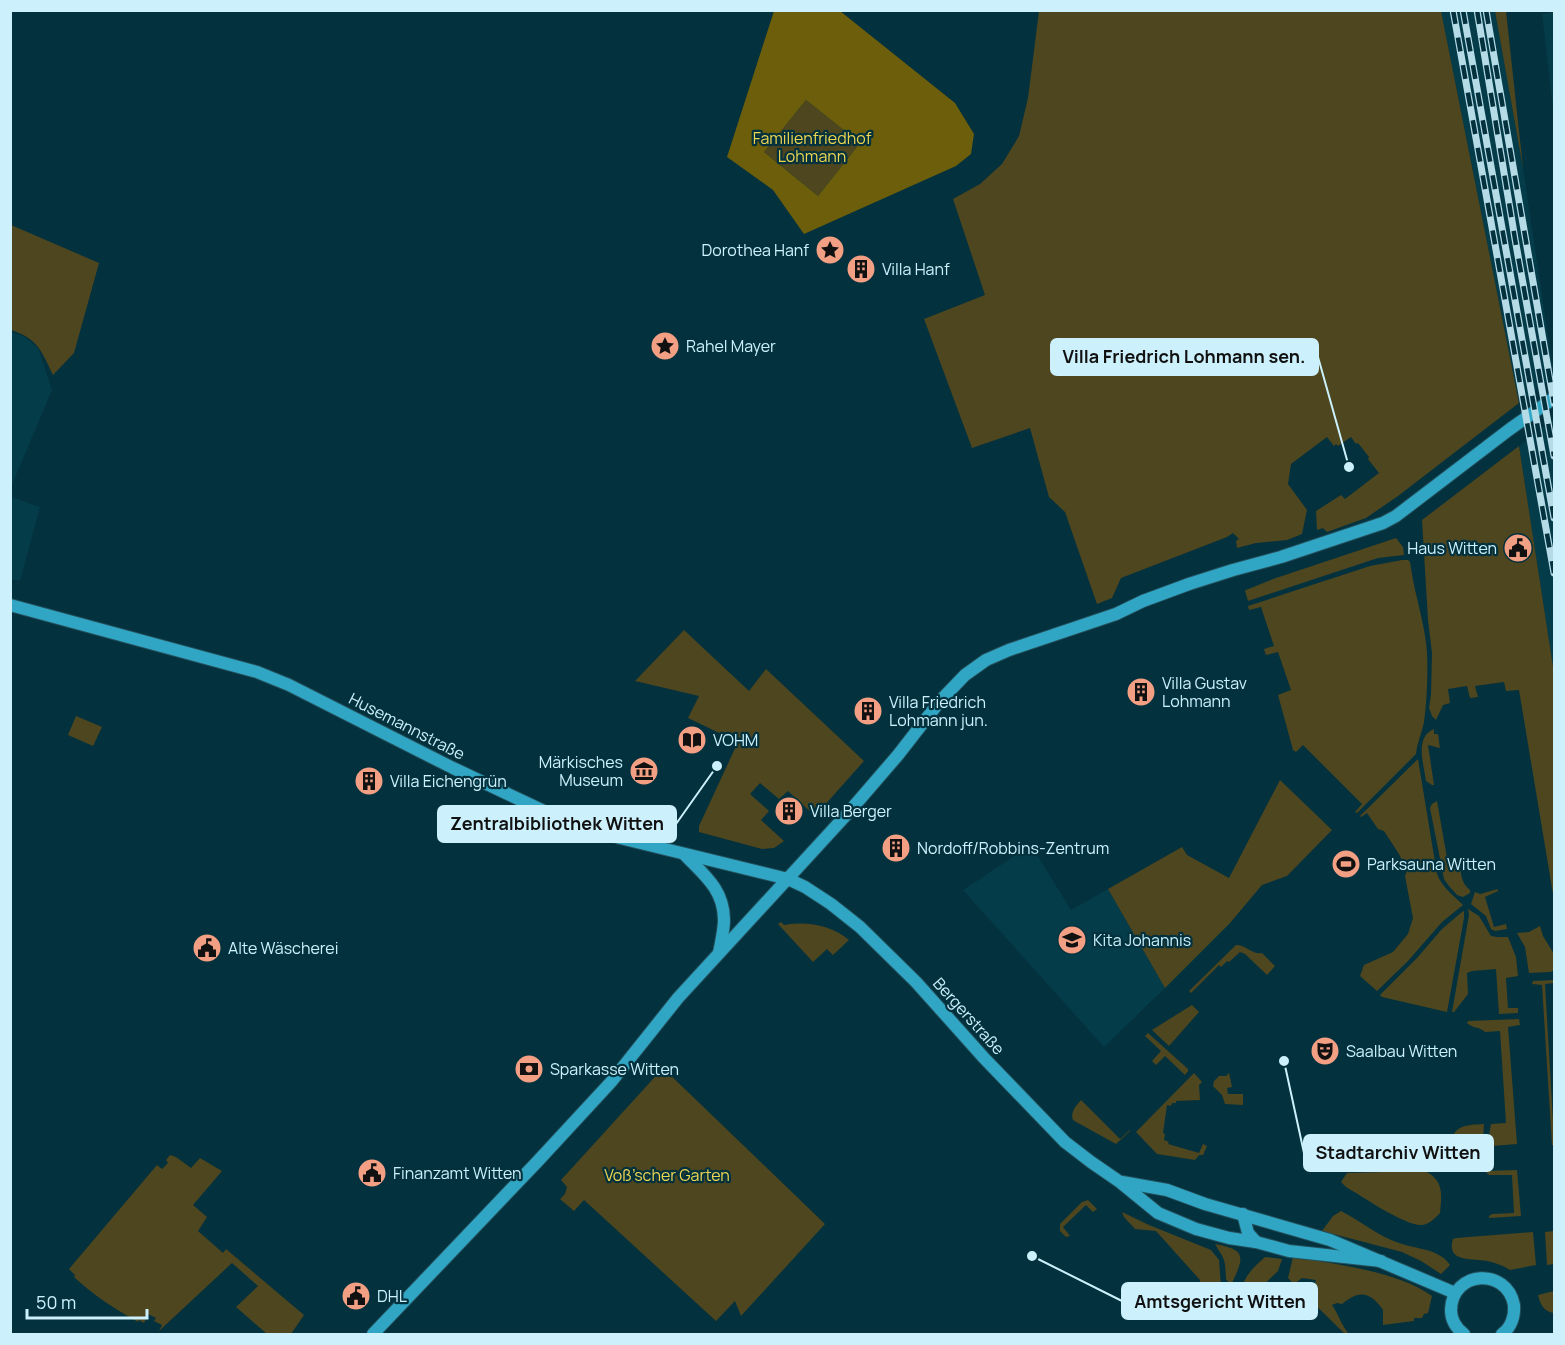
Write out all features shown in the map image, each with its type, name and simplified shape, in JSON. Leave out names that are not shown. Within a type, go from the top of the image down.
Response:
[{"type":"main road","points":[[373,1335],[611,1082],[718,954],[869,789],[956,683],[986,660],[1019,646],[1116,614],[1143,601],[1233,570],[1281,557],[1373,527],[1390,519],[1554,398]]},
{"type":"main road","name":"Husemannstraße","points":[[10,605],[257,672],[288,685],[548,813],[593,830],[788,879]]},
{"type":"main road","points":[[684,854],[712,883],[721,898],[724,921],[718,954]]},
{"type":"main road","name":"Bergerstraße","points":[[788,879],[806,887],[860,927],[915,982],[1065,1142],[1158,1213],[1196,1229],[1289,1251],[1381,1261]]},
{"type":"main road","name":"Bergerstraße","points":[[1120,1182],[1167,1190],[1204,1204],[1330,1240],[1455,1293]]},
{"type":"main road","points":[[1243,1214],[1248,1233],[1256,1242],[1266,1222]]},
{"type":"main road","points":[[1464,1335],[1451,1317],[1452,1302],[1455,1293],[1464,1284],[1476,1279],[1493,1280],[1505,1287],[1511,1297],[1514,1311],[1509,1326],[1502,1335]]},
{"type":"shaded area","points":[[774,11],[840,11],[955,103],[974,134],[971,154],[956,166],[804,234],[773,190],[727,157]],"holes":[[[806,100],[860,143],[818,196],[764,152]]]},
{"type":"shaded area","points":[[1441,11],[1495,11],[1523,168],[1554,376],[1519,403]]},
{"type":"shaded area","points":[[1554,12],[1554,116],[1542,14]]},
{"type":"shaded area","points":[[11,332],[23,336],[38,348],[52,390],[11,487]]},
{"type":"shaded area","points":[[1554,419],[1554,673],[1519,446]]},
{"type":"shaded area","points":[[11,497],[40,507],[20,581],[11,579]]},
{"type":"shaded area","name":"Kita Johannis","points":[[1031,845],[1071,910],[1108,889],[1165,988],[1104,1047],[963,890]]},
{"type":"green space","points":[[1039,11],[1441,11],[1519,403],[1366,518],[1327,532],[1323,528],[1317,530],[1316,511],[1341,495],[1345,499],[1379,473],[1368,459],[1369,457],[1351,437],[1338,446],[1336,444],[1334,446],[1327,437],[1291,464],[1288,484],[1307,510],[1302,534],[1287,540],[1256,543],[1237,548],[1236,541],[1239,539],[1233,533],[1121,578],[1112,598],[1097,604],[1065,512],[1049,497],[1030,428],[972,448],[924,319],[985,295],[953,199],[980,184],[1002,164],[1019,136],[1028,98]]},
{"type":"green space","points":[[1495,11],[1506,11],[1523,168]]},
{"type":"green space","name":"Familienfriedhof Lohmann","points":[[806,100],[860,143],[818,196],[764,152]]},
{"type":"green space","points":[[11,225],[99,263],[74,353],[53,375],[38,346],[27,337],[11,330]]},
{"type":"green space","points":[[1519,446],[1554,673],[1554,900],[1519,690],[1506,691],[1504,682],[1475,686],[1478,697],[1470,698],[1467,686],[1448,689],[1450,703],[1443,705],[1436,720],[1429,708],[1432,653],[1422,520]]},
{"type":"green space","points":[[1396,538],[1403,547],[1404,555],[1378,558],[1248,601],[1246,590]]},
{"type":"green space","points":[[1402,560],[1410,562],[1426,639],[1427,679],[1424,722],[1416,754],[1357,813],[1355,812],[1362,804],[1303,745],[1296,752],[1293,750],[1278,695],[1291,690],[1278,652],[1266,655],[1264,649],[1274,646],[1261,607],[1249,610],[1248,606],[1370,566]]},
{"type":"green space","points":[[684,630],[749,691],[766,669],[864,761],[815,816],[788,791],[779,799],[760,783],[750,794],[769,811],[761,820],[784,841],[774,848],[762,849],[699,832],[699,826],[738,742],[688,718],[699,696],[635,681]]},
{"type":"green space","points":[[76,716],[102,727],[93,746],[68,735]]},
{"type":"green space","points":[[1434,729],[1434,734],[1438,734],[1440,748],[1428,745],[1434,785],[1432,785],[1426,781],[1422,745],[1424,738]]},
{"type":"green space","points":[[1418,759],[1437,874],[1445,887],[1463,905],[1442,922],[1408,961],[1377,991],[1360,976],[1364,965],[1393,952],[1408,934],[1413,918],[1405,876],[1407,871],[1399,854],[1384,831],[1378,829],[1367,813],[1360,816]]},
{"type":"green space","points":[[1280,780],[1332,830],[1287,876],[1262,885],[1230,923],[1165,988],[1108,889],[1182,847],[1187,855],[1229,878]]},
{"type":"green space","points":[[1437,801],[1447,858],[1460,864],[1463,881],[1470,890],[1470,893],[1463,897],[1457,895],[1444,879],[1430,808]]},
{"type":"green space","points":[[1498,889],[1485,897],[1494,927],[1506,924],[1507,929],[1495,931],[1491,929],[1486,916],[1471,904],[1475,892],[1480,894]]},
{"type":"green space","points":[[1468,909],[1479,916],[1491,936],[1508,937],[1516,957],[1518,976],[1506,978],[1508,1008],[1518,1008],[1518,1013],[1499,1014],[1496,969],[1467,973],[1468,994],[1452,1012],[1469,915]]},
{"type":"green space","points":[[1464,911],[1447,1012],[1382,997],[1380,995],[1442,929]]},
{"type":"green space","points":[[781,922],[784,925],[818,925],[849,940],[833,955],[827,949],[813,962],[778,924]]},
{"type":"green space","points":[[1540,926],[1554,954],[1554,970],[1529,973],[1525,947],[1517,933],[1529,932]]},
{"type":"green space","points":[[1236,945],[1262,953],[1275,966],[1267,975],[1240,952],[1221,967],[1219,965],[1191,993],[1189,991]]},
{"type":"green space","points":[[1554,980],[1554,983],[1545,984],[1554,1138],[1554,1145],[1552,1145],[1542,985],[1532,984],[1533,981]]},
{"type":"green space","points":[[1192,1005],[1199,1012],[1169,1046],[1152,1030]]},
{"type":"green space","points":[[1519,1019],[1520,1025],[1508,1027],[1517,1144],[1492,1146],[1492,1141],[1488,1141],[1491,1124],[1506,1123],[1500,1031],[1485,1032],[1467,1023],[1468,1021]]},
{"type":"green space","points":[[1148,1033],[1188,1069],[1185,1075],[1165,1056],[1156,1065],[1152,1061],[1161,1051],[1145,1036]]},
{"type":"green space","name":"Voß’scher Garten","points":[[663,1068],[825,1224],[741,1316],[735,1301],[716,1321],[584,1200],[574,1211],[560,1199],[567,1187],[561,1180]]},
{"type":"green space","points":[[1194,1073],[1202,1082],[1199,1085],[1200,1100],[1176,1101],[1171,1106],[1167,1105],[1163,1133],[1165,1134],[1164,1140],[1169,1142],[1168,1144],[1199,1153],[1203,1144],[1207,1146],[1203,1155],[1199,1155],[1195,1160],[1157,1154],[1136,1132]]},
{"type":"green space","points":[[1229,1073],[1232,1087],[1227,1088],[1228,1094],[1243,1094],[1243,1105],[1225,1104],[1222,1095],[1213,1086],[1219,1076],[1226,1076]]},
{"type":"green space","points":[[1081,1100],[1120,1139],[1130,1131],[1116,1144],[1073,1120],[1075,1107]]},
{"type":"green space","points":[[1484,1124],[1483,1139],[1478,1147],[1450,1148],[1453,1135],[1461,1128]]},
{"type":"green space","points":[[170,1155],[191,1168],[200,1158],[222,1171],[193,1205],[207,1217],[198,1231],[223,1253],[226,1249],[304,1315],[291,1334],[267,1334],[236,1307],[258,1286],[232,1263],[159,1331],[162,1325],[154,1321],[156,1318],[148,1314],[144,1323],[139,1320],[138,1322],[104,1301],[74,1277],[75,1275],[69,1269],[157,1165],[162,1169],[168,1163],[166,1160]]},
{"type":"green space","points":[[1517,1170],[1521,1216],[1489,1218],[1492,1214],[1514,1213],[1512,1175],[1489,1175],[1485,1171]]},
{"type":"green space","points":[[1424,1171],[1431,1174],[1438,1183],[1441,1200],[1440,1213],[1424,1225],[1413,1224],[1394,1215],[1341,1182],[1347,1173]]},
{"type":"green space","points":[[1088,1200],[1097,1209],[1093,1212],[1086,1205],[1063,1227],[1070,1236],[1066,1237],[1060,1231],[1060,1224],[1082,1202]]},
{"type":"green space","points":[[1341,1211],[1391,1240],[1427,1250],[1440,1256],[1450,1265],[1441,1274],[1402,1252],[1322,1231],[1333,1216]]},
{"type":"green space","points":[[1122,1212],[1211,1250],[1219,1260],[1221,1286],[1227,1293],[1217,1311],[1205,1305],[1200,1299],[1200,1280],[1156,1231],[1135,1229]]},
{"type":"green space","points":[[1554,1231],[1554,1264],[1547,1265],[1545,1232]]},
{"type":"green space","points":[[1533,1232],[1536,1265],[1510,1270],[1490,1262],[1461,1258],[1453,1252],[1453,1239],[1456,1238]]},
{"type":"green space","points":[[1215,1244],[1233,1249],[1240,1256],[1239,1267],[1232,1283],[1226,1279],[1224,1260]]},
{"type":"green space","points":[[1265,1257],[1282,1259],[1278,1271],[1251,1297],[1248,1297],[1241,1291],[1244,1281]]},
{"type":"green space","points":[[1293,1257],[1365,1270],[1418,1287],[1432,1296],[1428,1313],[1422,1318],[1414,1318],[1414,1321],[1383,1325],[1383,1310],[1374,1299],[1364,1295],[1354,1296],[1342,1304],[1332,1305],[1349,1334],[1345,1334],[1300,1290],[1302,1285],[1314,1286],[1316,1280],[1302,1278],[1294,1284],[1288,1278]]},
{"type":"green space","points":[[1554,1291],[1554,1313],[1543,1307],[1538,1295]]},
{"type":"railway","points":[[1453,10],[1554,573]]},
{"type":"railway","points":[[1463,10],[1554,518]]},
{"type":"railway","points":[[1477,10],[1554,456]]},
{"type":"railway","points":[[1486,10],[1554,403]]},
{"type":"place","name":"Dorothea Hanf","points":[[830,250]]},
{"type":"place","name":"Villa Hanf","points":[[861,269]]},
{"type":"place","name":"Rahel Mayer","points":[[665,346]]},
{"type":"place","name":"Villa Friedrich Lohmann sen.","points":[[1349,467]]},
{"type":"place","name":"Haus Witten","points":[[1518,548]]},
{"type":"place","name":"Villa Gustav Lohmann","points":[[1141,692]]},
{"type":"place","name":"Villa Friedrich Lohmann jun.","points":[[868,711]]},
{"type":"place","name":"VOHM","points":[[692,740]]},
{"type":"place","name":"Zentralbibliothek Witten","points":[[717,766]]},
{"type":"place","name":"Märkisches Museum","points":[[644,771]]},
{"type":"place","name":"Villa Eichengrün","points":[[369,781]]},
{"type":"place","name":"Villa Berger","points":[[789,811]]},
{"type":"place","name":"Nordoff/Robbins-Zentrum","points":[[896,848]]},
{"type":"place","name":"Parksauna Witten","points":[[1346,864]]},
{"type":"place","name":"Kita Johannis","points":[[1072,940]]},
{"type":"place","name":"Alte Wäscherei","points":[[207,948]]},
{"type":"place","name":"Saalbau Witten","points":[[1325,1051]]},
{"type":"place","name":"Stadtarchiv Witten","points":[[1284,1061]]},
{"type":"place","name":"Sparkasse Witten","points":[[529,1069]]},
{"type":"place","name":"Finanzamt Witten","points":[[372,1173]]},
{"type":"place","name":"Amtsgericht Witten","points":[[1032,1256]]},
{"type":"place","name":"DHL","points":[[356,1296]]}]
